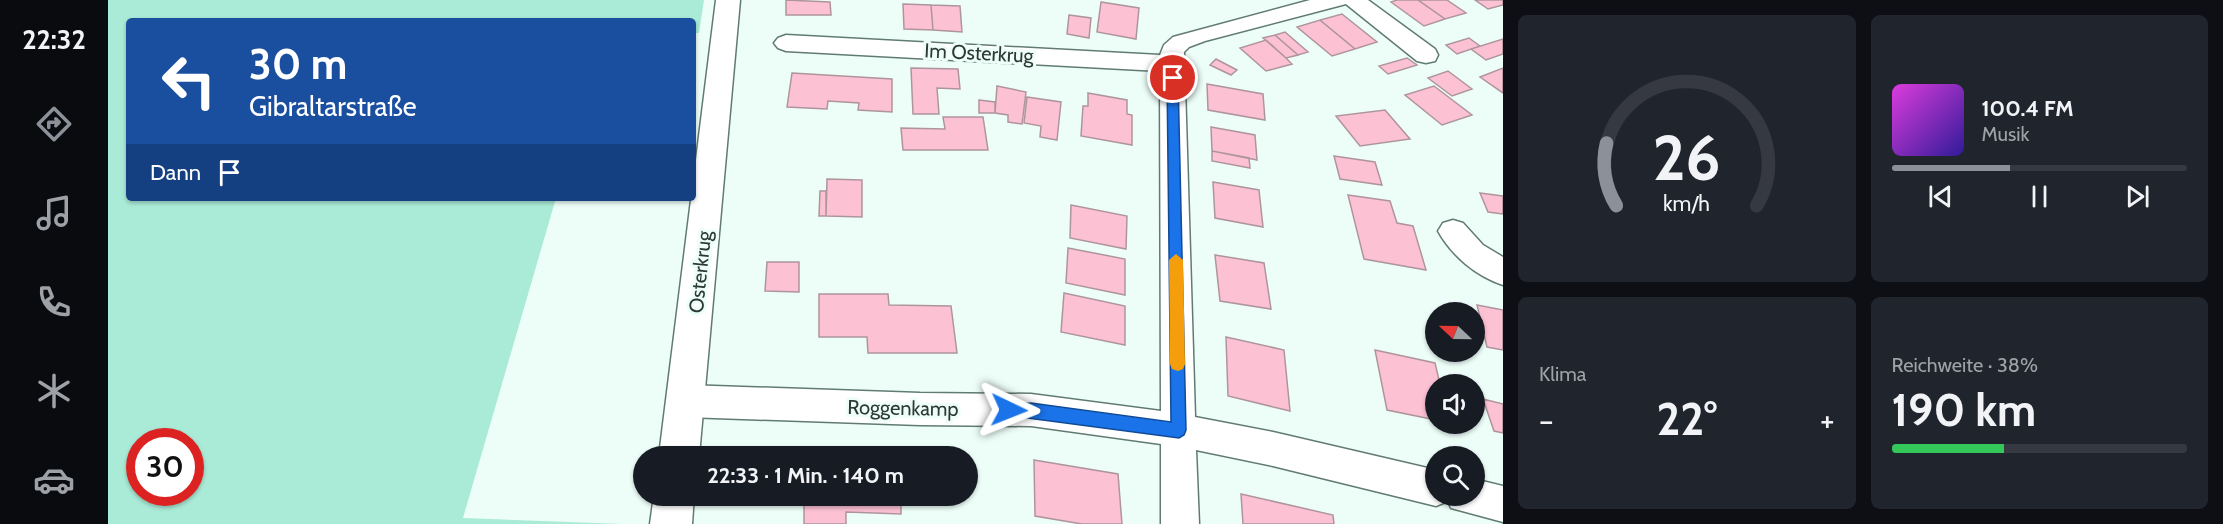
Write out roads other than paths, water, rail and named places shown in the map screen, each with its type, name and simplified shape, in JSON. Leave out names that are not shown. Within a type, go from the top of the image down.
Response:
[{"type":"main road","name":"Osterkrug","points":[[680,446],[728,0]]},
{"type":"main road","points":[[671,524],[673,506]]},
{"type":"street","points":[[1180,524],[1172,57],[1181,42],[1197,36],[1337,0]]},
{"type":"street","points":[[1354,0],[1426,55]]},
{"type":"street","name":"Im Osterkrug","points":[[786,43],[1172,57]]},
{"type":"street","points":[[1453,231],[1472,254],[1503,273]]},
{"type":"street","name":"Roggenkamp","points":[[686,401],[920,410],[1031,410],[1179,430],[1272,449],[1425,485]]},
{"type":"street","points":[[1485,500],[1503,504]]}]
